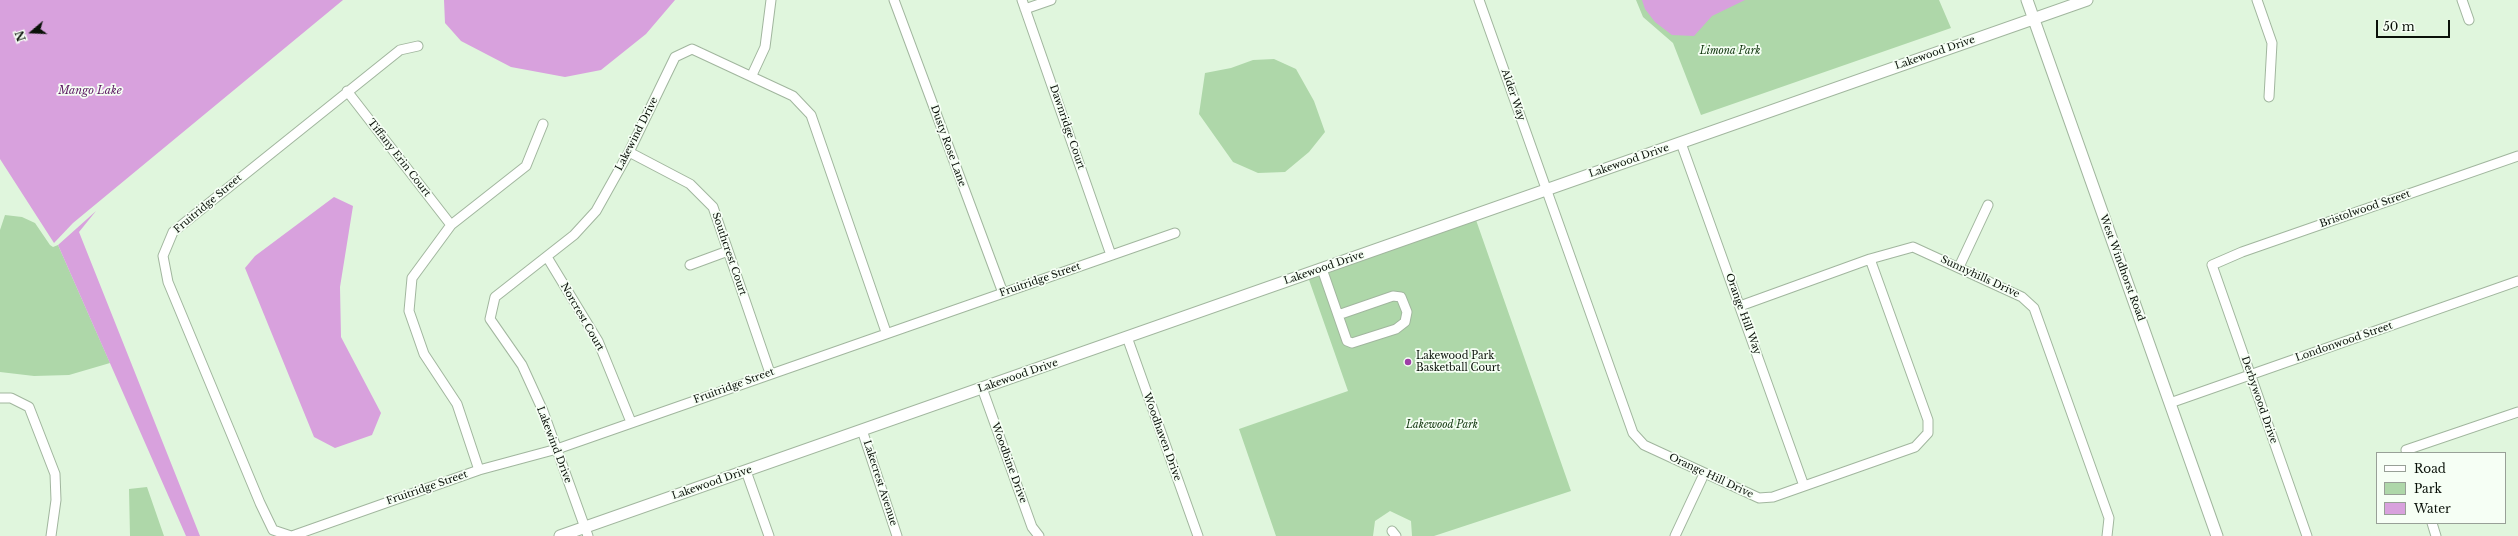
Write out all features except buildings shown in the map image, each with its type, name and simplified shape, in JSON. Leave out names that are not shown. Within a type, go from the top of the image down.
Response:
[{"type":"street","points":[[752,75],[765,47],[771,0]]},
{"type":"street","name":"Dusty Rose Lane","points":[[894,0],[1003,293]]},
{"type":"street","points":[[1024,4],[1051,0]]},
{"type":"street","name":"Alder Way","points":[[1479,0],[1546,190]]},
{"type":"street","name":"West Windhorst Road","points":[[2027,0],[2217,536]]},
{"type":"street","name":"Lakewood Drive","points":[[560,536],[586,532],[746,471],[2087,0]]},
{"type":"street","points":[[2257,0],[2272,43],[2270,97]]},
{"type":"street","points":[[2462,0],[2469,20]]},
{"type":"street","name":"Dawnridge Court","points":[[1024,4],[1111,255]]},
{"type":"street","name":"Fruitridge Street","points":[[418,46],[400,50],[173,232],[163,256],[168,282],[260,502],[273,530],[292,536],[479,470],[557,449],[886,332],[1175,233]]},
{"type":"street","name":"Lakewind Drive","points":[[586,532],[557,449],[522,365],[490,319],[495,297],[574,235],[596,211],[629,152],[675,57],[692,49],[752,75],[793,96],[811,115],[886,332]]},
{"type":"street","name":"Tiffany Erin Court","points":[[347,91],[450,225]]},
{"type":"street","points":[[479,470],[457,404],[424,354],[409,311],[412,278],[450,225],[526,166],[543,124]]},
{"type":"street","name":"Orange Hill Way","points":[[1681,143],[1804,486]]},
{"type":"street","name":"Southcrest Court","points":[[629,152],[690,184],[712,207],[770,373]]},
{"type":"street","name":"Bristolwood Street","points":[[2212,265],[2242,252],[2518,156]]},
{"type":"street","name":"Orange Hill Drive","points":[[1546,190],[1633,433],[1644,445],[1704,474],[1759,498],[1773,497],[1915,447],[1928,433],[1928,420],[1870,259]]},
{"type":"street","points":[[1959,267],[1988,205]]},
{"type":"street","name":"Sunnyhills Drive","points":[[1740,306],[1870,259],[1913,247],[2022,297],[2034,308],[2109,518],[2107,536]]},
{"type":"street","points":[[690,265],[728,251]]},
{"type":"street","name":"Norcrest Court","points":[[547,257],[598,341],[631,422]]},
{"type":"street","name":"Derbywood Drive","points":[[2212,265],[2307,536]]},
{"type":"street","points":[[1322,269],[1347,341],[1352,343],[1396,329],[1405,322],[1407,312],[1401,298],[1393,296],[1338,315]]},
{"type":"street","name":"Londonwood Street","points":[[2170,403],[2518,281]]},
{"type":"street","name":"Woodhaven Drive","points":[[1127,337],[1195,535]]},
{"type":"street","name":"Woodbine Drive","points":[[982,388],[1032,527],[1039,536]]},
{"type":"street","points":[[0,398],[11,398],[29,407],[55,474],[56,500],[51,536]]},
{"type":"street","points":[[2407,452],[2406,450],[2518,412]]},
{"type":"street","name":"Lakecrest Avenue","points":[[862,430],[897,536]]},
{"type":"street","points":[[746,471],[769,536]]},
{"type":"street","points":[[1675,536],[1704,474]]},
{"type":"street","points":[[2432,524],[2436,536]]},
{"type":"green space","name":"Limona Park","points":[[1636,0],[1939,0],[1951,28],[1701,115],[1673,43],[1643,17]]},
{"type":"green space","points":[[1274,59],[1296,69],[1314,101],[1325,132],[1309,152],[1285,172],[1258,173],[1233,162],[1199,114],[1205,73],[1231,68],[1253,60]]},
{"type":"green space","points":[[5,215],[22,217],[35,223],[50,245],[53,247],[58,245],[110,363],[69,375],[34,376],[0,372],[0,230]]},
{"type":"green space","name":"Lakewood Park","points":[[1476,220],[1571,491],[1434,536],[1412,536],[1411,521],[1390,511],[1375,521],[1373,536],[1276,536],[1239,429],[1348,391],[1308,277]]},
{"type":"green space","points":[[147,487],[164,536],[130,536],[129,489]]},
{"type":"water","name":"Mango Lake","points":[[0,0],[343,0],[73,223],[54,243],[0,159]]},
{"type":"water","points":[[444,0],[675,0],[646,34],[601,70],[565,77],[511,67],[461,41],[445,23]]},
{"type":"water","points":[[1642,0],[1745,0],[1712,16],[1694,36],[1672,35],[1655,22],[1645,9]]},
{"type":"water","points":[[334,197],[353,206],[340,287],[341,337],[381,413],[372,435],[335,448],[314,437],[245,268],[255,256]]},
{"type":"water","points":[[96,211],[79,232],[200,536],[186,536],[58,245]]},
{"type":"place","name":"Lakewood Park Basketball Court","points":[[1408,362]]}]
